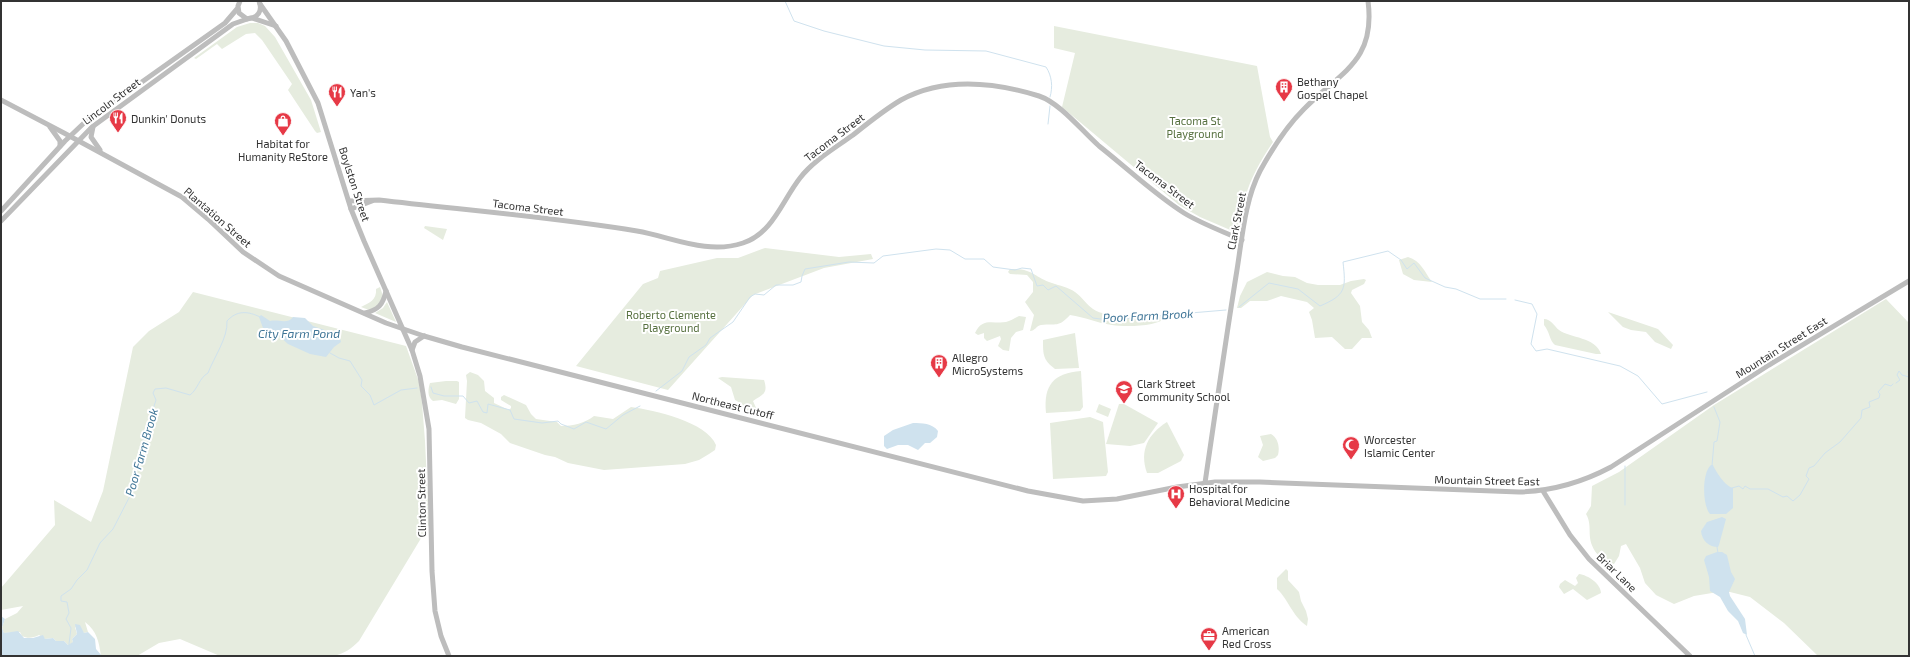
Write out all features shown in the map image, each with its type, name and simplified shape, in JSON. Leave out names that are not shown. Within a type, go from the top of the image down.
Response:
[{"type":"main road","points":[[240,1],[238,9],[242,16],[277,26]]},
{"type":"main road","name":"Clark Street","points":[[1205,483],[1242,240],[1251,194],[1261,170],[1270,154],[1302,110],[1349,69],[1362,51],[1369,22],[1368,1]]},
{"type":"main road","points":[[251,18],[260,12],[259,2]]},
{"type":"main road","name":"Boylston Street","points":[[259,2],[277,26],[295,56],[318,102],[349,201],[364,241],[412,350]]},
{"type":"main road","name":"Lincoln Street","points":[[1,211],[60,146],[91,118],[225,23],[238,9]]},
{"type":"main road","name":"Lincoln Street","points":[[1,221],[93,126],[171,68],[234,24],[251,18]]},
{"type":"main road","points":[[183,52],[187,57]]},
{"type":"main road","points":[[167,63],[171,68]]},
{"type":"main road","name":"Tacoma Street","points":[[352,209],[372,201],[379,200],[480,211],[640,232],[701,246],[720,247],[742,244],[762,233],[769,226],[795,186],[811,165],[892,106],[923,90],[951,84],[966,84],[988,85],[1044,98],[1168,202],[1194,218],[1242,240]]},
{"type":"main road","name":"Plantation Street","points":[[1,100],[101,152],[182,197],[243,252],[267,269],[301,286],[403,329]]},
{"type":"main road","points":[[48,124],[58,137],[60,146]]},
{"type":"main road","points":[[93,126],[91,133],[92,140],[101,152]]},
{"type":"main road","name":"Tacoma Street","points":[[349,201],[363,199],[372,201]]},
{"type":"main road","name":"Mountain Street East","points":[[1057,498],[1083,501],[1105,500],[1166,488],[1205,483],[1260,482],[1498,492],[1543,491],[1582,481],[1611,467],[1769,366],[1909,281]]},
{"type":"main road","points":[[365,313],[376,310],[381,306],[386,291]]},
{"type":"main road","name":"Northeast Cutoff","points":[[403,329],[424,336],[1057,498]]},
{"type":"main road","points":[[412,350],[415,342],[424,336]]},
{"type":"main road","name":"Clinton Street","points":[[412,350],[424,389],[429,429],[432,571],[435,612],[441,636],[449,656]]},
{"type":"main road","name":"Briar Lane","points":[[1543,491],[1573,538],[1589,559],[1690,656]]},
{"type":"green space","points":[[250,23],[258,23],[265,26],[275,37],[311,100],[321,132],[317,133],[315,131],[288,90],[292,84],[262,40],[255,33],[246,34],[222,49],[217,44],[196,59],[194,58],[237,27]]},
{"type":"green space","name":"Tacoma St Playground","points":[[1054,26],[1257,66],[1270,137],[1273,142],[1260,162],[1250,183],[1245,198],[1238,231],[1235,232],[1200,217],[1179,205],[1062,107],[1075,53],[1054,48]]},
{"type":"green space","points":[[425,226],[447,229],[443,240],[424,228]]},
{"type":"green space","name":"Roberto Clemente Playground","points":[[765,248],[839,257],[871,254],[873,259],[824,268],[753,295],[668,390],[576,366],[643,284],[658,278],[660,271],[717,258],[738,258]]},
{"type":"green space","points":[[1408,257],[1419,264],[1432,282],[1414,280],[1403,274],[1399,260]]},
{"type":"green space","points":[[1010,269],[1028,271],[1046,281],[1070,289],[1093,309],[1100,312],[1119,315],[1168,316],[1164,320],[1150,324],[1118,326],[1070,315],[1063,322],[1041,325],[1030,331],[1034,315],[1025,302],[1033,292],[1033,282],[1027,275],[1010,274],[1008,272]]},
{"type":"green space","points":[[1267,272],[1295,277],[1307,283],[1318,285],[1340,285],[1351,281],[1366,280],[1364,284],[1352,290],[1351,293],[1360,306],[1362,322],[1369,330],[1372,338],[1362,338],[1352,349],[1345,349],[1332,337],[1315,338],[1309,312],[1314,308],[1307,302],[1281,296],[1267,301],[1250,301],[1241,308],[1237,308],[1240,296],[1247,282]]},
{"type":"green space","points":[[380,287],[383,296],[377,307],[369,310],[361,307],[372,301],[376,293],[376,289]]},
{"type":"green space","points":[[193,292],[406,346],[419,382],[422,403],[429,525],[359,641],[341,654],[334,656],[220,656],[180,639],[159,643],[137,656],[101,656],[97,637],[89,625],[85,622],[88,632],[84,633],[75,627],[77,634],[72,639],[73,642],[71,645],[68,645],[64,641],[56,641],[53,638],[45,639],[39,635],[28,638],[22,636],[20,632],[4,633],[2,628],[5,619],[17,613],[23,606],[1,610],[1,588],[55,525],[54,500],[91,522],[103,491],[133,347],[149,331],[179,312]]},
{"type":"green space","points":[[1886,299],[1909,323],[1909,656],[1818,656],[1784,623],[1750,597],[1730,592],[1712,593],[1694,596],[1674,604],[1656,595],[1645,583],[1640,568],[1626,544],[1621,546],[1619,556],[1614,564],[1603,560],[1600,557],[1591,543],[1589,524],[1586,514],[1591,506],[1592,486],[1619,472],[1714,405]]},
{"type":"green space","points":[[387,302],[396,322],[375,313],[383,308]]},
{"type":"green space","points":[[1608,312],[1658,329],[1673,345],[1671,349],[1655,342],[1646,332],[1631,330],[1623,327]]},
{"type":"green space","points":[[1019,316],[1026,317],[1023,330],[1016,332],[1011,338],[1009,351],[1003,350],[998,346],[1001,339],[1000,336],[987,341],[984,338],[984,333],[978,335],[975,333],[984,323],[1006,322]]},
{"type":"green space","points":[[1544,319],[1551,321],[1564,333],[1594,344],[1601,354],[1555,345],[1544,325]]},
{"type":"green space","points":[[1075,333],[1079,368],[1055,369],[1044,357],[1043,340]]},
{"type":"green space","points":[[1081,371],[1083,407],[1080,411],[1046,413],[1046,395],[1052,382],[1064,374]]},
{"type":"green space","points":[[470,372],[478,375],[484,381],[485,391],[494,398],[494,403],[509,410],[511,406],[501,400],[501,397],[504,395],[526,405],[536,419],[557,422],[561,426],[579,424],[594,416],[613,419],[631,407],[666,414],[691,424],[711,437],[716,445],[715,450],[699,460],[685,464],[604,470],[568,463],[555,457],[510,443],[501,434],[481,423],[465,418],[466,375]]},
{"type":"green space","points":[[718,378],[764,380],[766,389],[765,392],[753,401],[757,410],[750,413],[745,411],[742,404],[735,400],[731,387]]},
{"type":"green space","points":[[446,381],[459,382],[459,399],[456,404],[442,400],[433,401],[429,395],[428,390],[430,383]]},
{"type":"green space","points":[[1099,404],[1111,409],[1108,417],[1096,412]]},
{"type":"green space","points":[[1119,404],[1124,404],[1158,423],[1144,443],[1130,446],[1106,444]]},
{"type":"green space","points":[[1090,417],[1103,422],[1108,472],[1106,476],[1053,479],[1050,423]]},
{"type":"green space","points":[[1167,422],[1184,455],[1181,461],[1158,473],[1147,473],[1144,457],[1147,444],[1155,432]]},
{"type":"green space","points":[[1271,434],[1278,443],[1278,455],[1275,458],[1263,461],[1258,457],[1263,445],[1260,436]]},
{"type":"green space","points":[[1286,569],[1288,571],[1288,580],[1299,592],[1301,601],[1306,611],[1308,619],[1307,626],[1298,618],[1285,598],[1277,589],[1277,578]]},
{"type":"green space","points":[[1579,574],[1593,580],[1599,586],[1601,593],[1587,600],[1573,589],[1564,594],[1559,587],[1560,584],[1565,580],[1575,586],[1578,583],[1576,578]]},
{"type":"water","name":"City Farm Pond","points":[[261,315],[270,321],[288,321],[293,317],[305,318],[313,326],[339,335],[341,342],[334,347],[326,357],[310,354],[288,344],[277,334],[263,328],[259,317]]},
{"type":"water","points":[[913,423],[923,423],[933,426],[938,431],[937,437],[930,443],[925,443],[918,450],[908,445],[898,445],[887,449],[884,446],[884,436],[893,430]]},
{"type":"water","points":[[1711,465],[1713,465],[1724,482],[1733,488],[1733,508],[1726,514],[1710,514],[1707,510],[1704,489],[1706,474]]},
{"type":"water","points":[[1722,517],[1726,519],[1719,545],[1718,547],[1712,546],[1706,543],[1701,531],[1707,522]]},
{"type":"water","points":[[1717,552],[1722,552],[1727,555],[1731,572],[1735,579],[1729,592],[1730,596],[1745,619],[1747,635],[1743,633],[1738,621],[1728,611],[1720,597],[1710,591],[1709,577],[1704,560],[1706,556]]},
{"type":"water","points":[[1,616],[5,619],[2,628],[4,633],[18,631],[24,638],[33,638],[43,635],[45,639],[53,638],[56,641],[64,641],[68,645],[73,642],[72,639],[77,634],[75,624],[80,625],[84,633],[88,632],[95,639],[96,649],[102,656],[1,656]]},
{"type":"waterway","points":[[785,1],[794,21],[824,31],[884,46],[925,50],[986,51],[1046,67],[1050,74],[1050,97]]},
{"type":"waterway","points":[[1048,124],[1050,106]]},
{"type":"waterway","name":"Poor Farm Brook","points":[[656,391],[682,371],[689,357],[706,345],[710,338],[733,322],[750,297],[755,294],[764,295],[776,285],[793,285],[801,282],[805,269],[849,262],[874,263],[883,256],[936,249],[950,250],[965,259],[984,259],[993,267],[1015,270],[1022,268],[1031,269],[1037,286],[1043,285],[1048,290],[1056,286],[1093,318],[1108,320],[1226,310]]},
{"type":"waterway","name":"Poor Farm Brook","points":[[1239,307],[1269,283],[1298,289],[1320,306],[1335,298],[1342,290],[1344,285],[1343,262],[1388,251],[1401,260],[1407,269],[1414,263],[1425,278],[1445,287],[1456,289],[1480,299],[1506,299]]},
{"type":"waterway","name":"Poor Farm Brook","points":[[1515,300],[1532,304],[1537,314],[1531,344],[1536,351],[1547,349],[1620,366],[1638,376],[1662,404],[1707,392]]},
{"type":"waterway","name":"Poor Farm Brook","points":[[69,644],[71,628],[66,619],[69,613],[67,602],[61,601],[61,596],[71,589],[77,580],[87,570],[100,543],[113,529],[131,494],[136,463],[156,400],[153,393],[155,389],[166,388],[190,395],[208,373],[223,341],[227,321],[239,313],[247,313],[260,317]]},
{"type":"waterway","name":"Poor Farm Brook","points":[[330,353],[339,358],[350,361],[362,380],[361,386],[370,395],[374,405],[401,390],[417,388]]},
{"type":"waterway","points":[[1909,370],[1909,374]]},
{"type":"waterway","points":[[1896,383],[1900,380],[1897,375],[1899,371],[1902,375],[1909,377]]},
{"type":"waterway","points":[[1732,488],[1739,486],[1743,489],[1745,486],[1750,489],[1768,489],[1783,497],[1787,496],[1793,501],[1800,495],[1809,479],[1806,476],[1809,468],[1814,466],[1825,453],[1840,442],[1861,418],[1862,410],[1870,407],[1869,402],[1879,398],[1880,394],[1878,392],[1885,384],[1891,386],[1893,384]]},
{"type":"waterway","name":"Poor Farm Brook","points":[[431,387],[433,393],[444,396],[463,396],[469,403],[477,401],[483,412],[487,413],[488,404],[510,410],[514,419],[542,423],[558,421],[561,424],[574,429],[586,422],[606,429],[623,415],[640,406]]},
{"type":"waterway","name":"Poor Farm Brook","points":[[1712,466],[1714,442],[1717,441],[1720,422],[1714,407]]},
{"type":"waterway","points":[[1625,466],[1625,505]]},
{"type":"waterway","name":"Poor Farm Brook","points":[[1717,547],[1718,553]]},
{"type":"waterway","name":"Poor Farm Brook","points":[[1746,635],[1755,656]]},
{"type":"place","name":"Bethany Gospel Chapel","points":[[1284,102]]},
{"type":"place","name":"Yan's","points":[[337,107]]},
{"type":"place","name":"Dunkin' Donuts","points":[[118,133]]},
{"type":"place","name":"Habitat for Humanity ReStore","points":[[283,136]]},
{"type":"place","name":"Allegro MicroSystems","points":[[939,378]]},
{"type":"place","name":"Clark Street Community School","points":[[1124,404]]},
{"type":"place","name":"Worcester Islamic Center","points":[[1351,460]]},
{"type":"place","name":"Hospital for Behavioral Medicine","points":[[1176,509]]},
{"type":"place","name":"American Red Cross","points":[[1209,651]]}]
